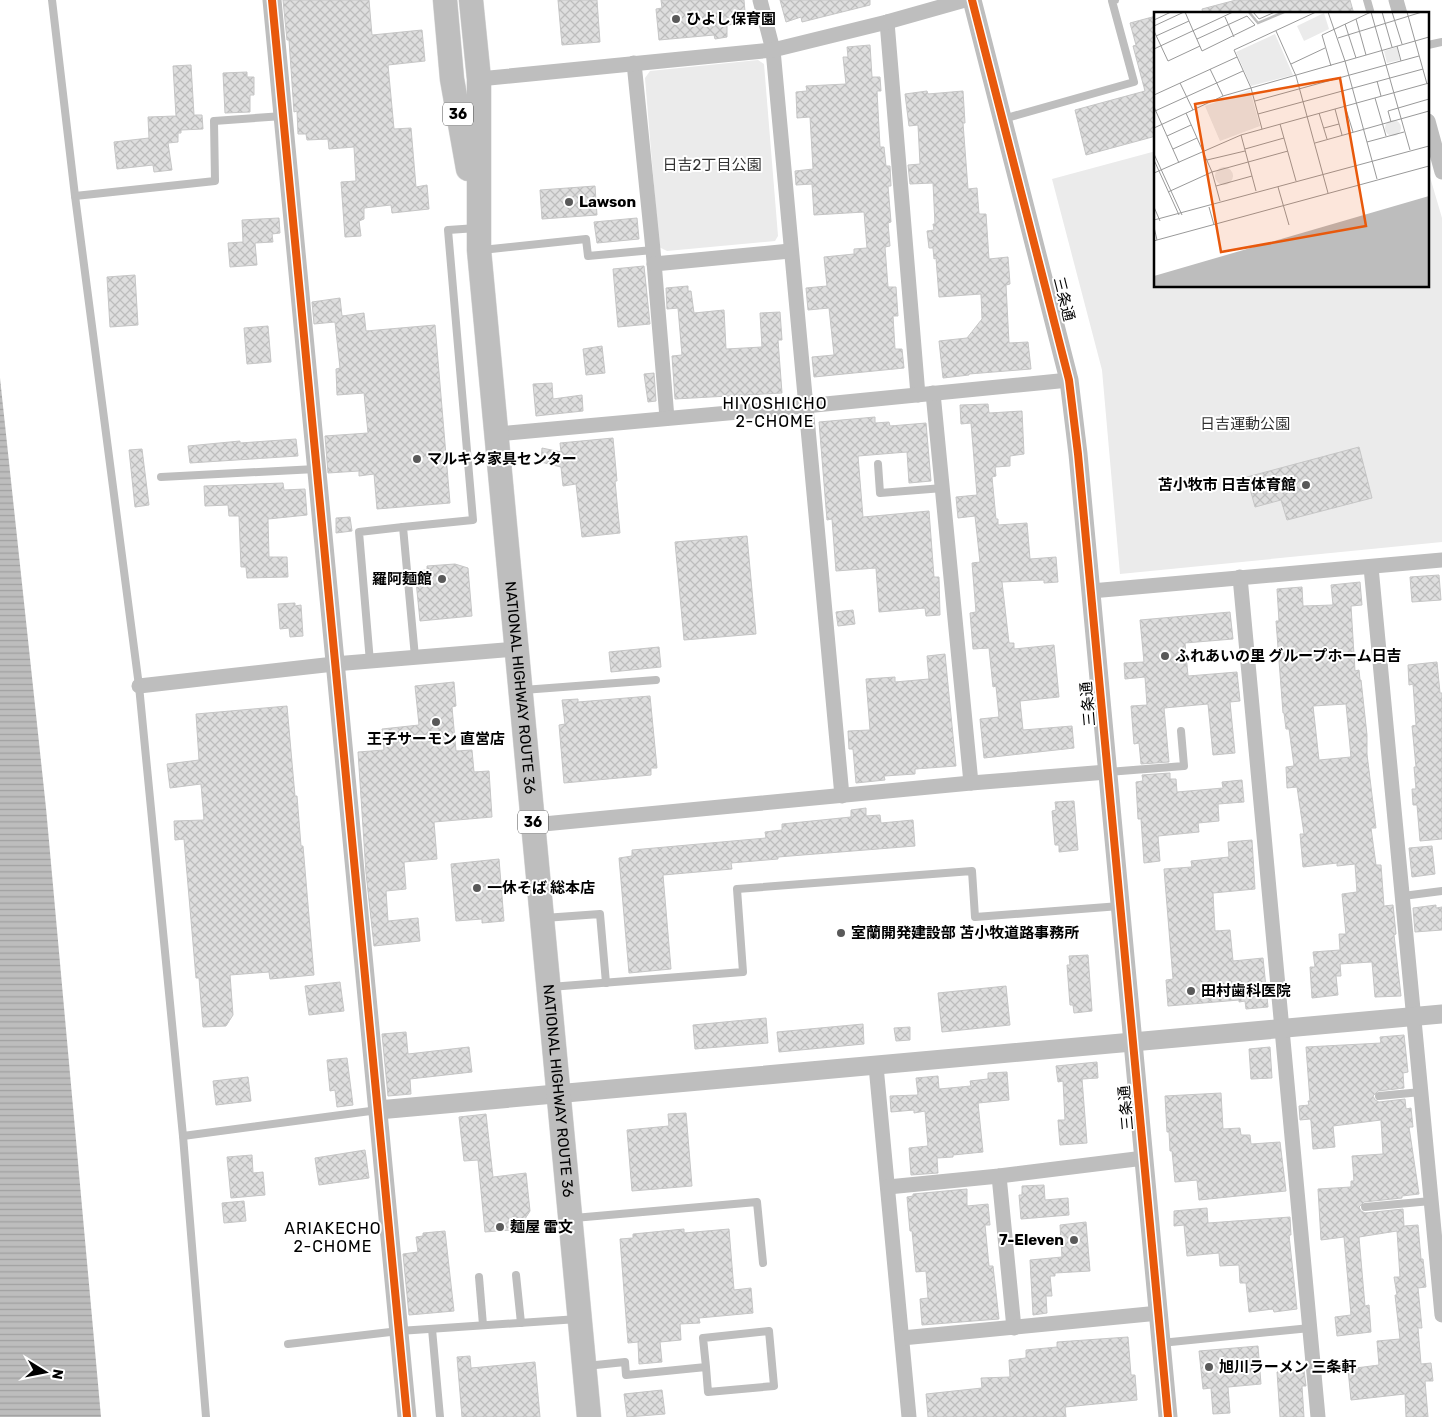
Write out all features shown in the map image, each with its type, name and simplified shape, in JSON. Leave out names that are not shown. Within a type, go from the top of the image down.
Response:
[{"type":"highway","name":"NATIONAL HIGHWAY ROUTE 36","points":[[445,0],[452,79],[479,239],[589,1417]]},
{"type":"highway","name":"NATIONAL HIGHWAY ROUTE 36","points":[[471,0],[479,78],[479,239]]},
{"type":"street","points":[[272,0],[407,1417]]},
{"type":"street","points":[[760,0],[773,50],[790,251],[842,796]]},
{"type":"street","points":[[479,78],[773,50],[966,0]]},
{"type":"street","name":"三条通","points":[[972,0],[1069,380],[1091,591],[1168,1417]]},
{"type":"street","points":[[886,22],[918,395]]},
{"type":"street","points":[[634,63],[654,257],[667,418]]},
{"type":"street","points":[[1430,128],[1442,172]]},
{"type":"street","points":[[654,257],[790,251]]},
{"type":"street","points":[[497,434],[1069,380]]},
{"type":"street","points":[[933,393],[971,783]]},
{"type":"street","points":[[1091,591],[1442,560]]},
{"type":"street","points":[[1371,567],[1442,1315]]},
{"type":"street","points":[[1240,577],[1318,1417]]},
{"type":"street","points":[[139,686],[334,664],[517,648]]},
{"type":"street","points":[[534,826],[971,783],[1108,772]]},
{"type":"street","points":[[378,1110],[1442,1014]]},
{"type":"street","points":[[876,1066],[909,1417]]},
{"type":"street","points":[[888,1187],[999,1176],[1144,1158]]},
{"type":"street","points":[[999,1176],[1014,1328]]},
{"type":"street","points":[[902,1338],[1159,1313]]},
{"type":"lane","points":[[52,0],[75,196],[139,686],[183,1136],[206,1417]]},
{"type":"lane","points":[[1003,118],[1134,82],[1112,1],[1115,0]]},
{"type":"lane","points":[[75,196],[215,181],[214,121],[283,116]]},
{"type":"lane","points":[[370,662],[359,532],[473,520],[448,230],[479,239],[586,238],[588,256],[654,257]]},
{"type":"lane","points":[[878,464],[880,493],[943,488]]},
{"type":"lane","points":[[161,477],[316,469]]},
{"type":"lane","points":[[403,527],[415,656]]},
{"type":"lane","points":[[521,690],[656,680]]},
{"type":"lane","points":[[1108,772],[1184,766],[1181,731]]},
{"type":"lane","points":[[549,987],[743,972],[737,890],[972,871],[975,917],[1120,906]]},
{"type":"lane","points":[[1403,896],[1442,891]]},
{"type":"lane","points":[[542,918],[600,914],[606,983]]},
{"type":"lane","points":[[1379,1096],[1421,1092]]},
{"type":"lane","points":[[183,1136],[378,1110]]},
{"type":"lane","points":[[1365,1207],[1431,1201]]},
{"type":"lane","points":[[571,1218],[757,1202],[763,1263]]},
{"type":"lane","points":[[516,1275],[521,1323]]},
{"type":"lane","points":[[479,1276],[483,1325]]},
{"type":"lane","points":[[288,1344],[399,1331],[580,1318]]},
{"type":"lane","points":[[1161,1343],[1310,1328]]},
{"type":"lane","points":[[432,1329],[440,1417]]},
{"type":"lane","points":[[769,1331],[774,1386],[708,1392],[706,1367],[703,1338],[769,1331]]},
{"type":"lane","points":[[584,1366],[625,1362],[626,1375],[706,1367]]},
{"type":"green space","name":"日吉2丁目公園","points":[[758,60],[764,64],[778,236],[775,241],[667,251],[659,247],[645,78],[650,71]]},
{"type":"green space","name":"日吉運動公園","points":[[1154,152],[1154,288],[1430,288],[1430,177],[1442,218],[1442,542],[1120,574],[1102,370],[1052,179]]},
{"type":"shaded area","points":[[0,378],[46,808],[101,1417],[0,1417]]},
{"type":"building","points":[[283,0],[369,0],[372,35],[422,30],[425,61],[388,65],[394,129],[411,128],[416,187],[427,185],[429,209],[392,213],[391,205],[364,208],[364,219],[359,221],[361,236],[345,237],[341,182],[356,181],[354,147],[329,149],[328,139],[307,140],[306,134],[298,134],[297,111],[294,112],[289,40],[287,40]]},
{"type":"building","points":[[558,0],[597,0],[600,42],[562,45]]},
{"type":"building","points":[[661,0],[744,0],[746,23],[727,25],[727,37],[715,39],[714,35],[659,40],[656,9],[662,8]]},
{"type":"building","points":[[780,0],[870,0],[870,5],[802,22],[801,17],[786,22]]},
{"type":"building","points":[[1236,0],[1350,0],[1353,12],[1203,12],[1202,9]]},
{"type":"building","points":[[1154,17],[1154,137],[1086,155],[1075,110],[1145,91],[1133,46],[1136,45],[1130,23]]},
{"type":"building","points":[[870,45],[872,77],[880,77],[881,91],[877,91],[880,147],[884,147],[886,166],[890,166],[891,186],[888,186],[891,222],[888,223],[890,246],[885,247],[888,287],[896,287],[898,316],[893,316],[895,349],[902,349],[904,368],[814,377],[812,357],[834,355],[829,308],[808,310],[806,288],[827,286],[824,257],[854,254],[854,249],[867,248],[864,212],[814,215],[812,184],[796,185],[795,171],[813,169],[810,117],[797,118],[796,92],[807,91],[806,86],[846,84],[843,57],[848,57],[847,47]]},
{"type":"building","points":[[191,65],[194,115],[202,115],[203,129],[181,130],[181,133],[178,133],[178,142],[168,143],[172,170],[154,172],[153,165],[117,169],[114,142],[149,138],[148,117],[176,116],[173,66]]},
{"type":"building","points":[[247,72],[247,77],[254,77],[254,95],[250,95],[250,112],[225,113],[223,73]]},
{"type":"building","points":[[927,91],[928,94],[963,91],[965,123],[963,123],[968,189],[977,188],[979,214],[986,214],[989,259],[1008,257],[1010,284],[1006,285],[1009,343],[1028,342],[1031,369],[943,378],[939,341],[967,338],[982,319],[981,294],[939,297],[936,258],[934,259],[933,248],[929,248],[927,231],[934,230],[933,224],[935,224],[933,183],[910,184],[908,165],[920,164],[918,125],[909,126],[905,94]]},
{"type":"building","name":"Lawson","points":[[595,186],[597,215],[542,219],[540,190]]},
{"type":"building","points":[[279,218],[280,233],[272,234],[273,242],[255,243],[257,265],[230,267],[228,243],[243,242],[242,220]]},
{"type":"building","points":[[637,218],[639,239],[597,243],[594,222]]},
{"type":"building","points":[[644,266],[650,324],[618,327],[613,269]]},
{"type":"building","points":[[135,275],[138,325],[110,327],[107,277]]},
{"type":"building","points":[[688,286],[688,291],[691,291],[694,313],[724,310],[726,349],[762,347],[760,313],[780,312],[782,340],[778,340],[782,393],[675,399],[672,356],[682,355],[678,308],[667,309],[666,288]]},
{"type":"building","points":[[340,298],[342,316],[364,313],[366,331],[435,325],[450,503],[377,509],[374,474],[359,476],[359,471],[328,473],[325,436],[368,433],[364,393],[337,395],[336,369],[340,368],[335,322],[314,324],[312,302]]},
{"type":"building","points":[[268,326],[271,362],[247,364],[244,328]]},
{"type":"building","points":[[602,346],[605,373],[586,375],[583,349]]},
{"type":"building","points":[[654,373],[656,401],[648,402],[644,374]]},
{"type":"building","points":[[552,383],[553,399],[582,395],[583,411],[536,416],[533,384]]},
{"type":"building","points":[[988,404],[989,413],[1022,411],[1024,454],[1010,456],[1010,466],[995,467],[996,476],[992,477],[998,525],[1027,523],[1030,559],[1056,557],[1058,582],[1044,583],[1044,580],[1002,582],[1009,643],[1014,643],[1014,649],[1054,645],[1059,697],[1020,701],[1023,730],[1072,726],[1074,748],[984,758],[980,719],[999,717],[996,686],[993,687],[989,648],[973,649],[970,613],[976,612],[972,563],[980,562],[975,516],[958,518],[956,497],[977,495],[971,423],[961,424],[960,405]]},
{"type":"building","points":[[875,417],[875,423],[889,422],[890,426],[926,423],[931,481],[909,483],[907,452],[858,456],[863,517],[929,511],[934,577],[939,577],[940,615],[926,616],[925,608],[879,612],[876,568],[836,571],[832,519],[827,520],[819,422]]},
{"type":"building","points":[[613,438],[620,533],[582,537],[576,484],[563,486],[561,467],[541,462],[542,448],[561,452],[560,443]]},
{"type":"building","points":[[296,439],[298,456],[190,463],[188,446],[240,441],[240,443]]},
{"type":"building","name":"苫小牧市 日吉体育館","points":[[1359,447],[1372,498],[1287,520],[1281,500],[1255,507],[1247,477]]},
{"type":"building","points":[[142,449],[149,505],[135,507],[129,450]]},
{"type":"building","points":[[283,483],[284,490],[305,489],[307,515],[268,519],[269,557],[287,557],[288,577],[247,578],[246,567],[241,567],[239,516],[229,516],[228,505],[205,506],[204,486]]},
{"type":"building","points":[[350,517],[352,531],[336,533],[336,518]]},
{"type":"building","points":[[747,536],[756,634],[684,640],[675,542]]},
{"type":"building","points":[[455,564],[468,568],[472,616],[420,621],[415,571],[427,570],[427,566]]},
{"type":"building","points":[[1439,575],[1441,600],[1412,602],[1410,577]]},
{"type":"building","points":[[1360,582],[1362,605],[1351,606],[1355,671],[1359,670],[1361,680],[1367,735],[1367,754],[1376,828],[1371,828],[1376,865],[1381,865],[1384,906],[1393,905],[1396,934],[1394,935],[1401,996],[1375,997],[1371,962],[1340,964],[1341,976],[1336,976],[1338,995],[1312,998],[1310,967],[1315,967],[1313,952],[1340,950],[1339,934],[1346,934],[1342,894],[1357,892],[1355,864],[1337,866],[1337,863],[1303,867],[1300,834],[1304,834],[1297,787],[1287,788],[1286,767],[1294,766],[1289,729],[1286,729],[1283,713],[1276,621],[1279,621],[1277,589],[1302,587],[1303,606],[1333,605],[1331,585]],"holes":[[[1346,704],[1351,757],[1319,760],[1313,706]]]},
{"type":"building","points":[[295,603],[295,606],[301,605],[303,636],[290,637],[289,628],[280,629],[278,604]]},
{"type":"building","points":[[853,610],[855,624],[838,626],[836,612]]},
{"type":"building","name":"ふれあいの里 グループホーム日吉","points":[[1230,612],[1233,639],[1185,643],[1188,676],[1237,672],[1240,701],[1230,702],[1235,753],[1213,755],[1208,704],[1164,708],[1169,762],[1141,764],[1139,743],[1134,744],[1131,706],[1147,705],[1145,677],[1125,679],[1124,663],[1144,662],[1140,620]]},
{"type":"building","points":[[659,647],[661,667],[611,672],[609,652]]},
{"type":"building","points":[[945,654],[956,766],[915,769],[915,774],[884,776],[885,780],[856,783],[853,749],[849,749],[848,731],[870,730],[866,679],[895,677],[895,682],[929,679],[927,656]]},
{"type":"building","points":[[1437,662],[1440,693],[1442,693],[1442,839],[1420,841],[1417,805],[1413,805],[1412,789],[1416,789],[1414,767],[1416,767],[1412,726],[1416,725],[1413,684],[1409,685],[1408,665]]},
{"type":"building","points":[[454,682],[456,706],[452,707],[456,751],[472,750],[474,772],[489,771],[492,817],[434,822],[437,859],[404,862],[406,889],[386,891],[388,921],[418,918],[420,941],[374,946],[366,873],[358,752],[384,750],[382,729],[419,725],[415,686]]},
{"type":"building","points":[[650,696],[657,768],[651,768],[651,775],[564,783],[559,725],[565,724],[562,700],[578,699],[578,702]]},
{"type":"building","points":[[287,706],[295,796],[297,796],[301,846],[303,846],[314,975],[270,979],[269,972],[230,975],[233,1015],[226,1026],[203,1027],[199,978],[196,978],[184,839],[175,840],[174,821],[204,820],[201,784],[170,788],[167,764],[199,760],[196,714]]},
{"type":"building","points":[[1170,773],[1170,779],[1176,779],[1177,792],[1223,788],[1222,782],[1242,780],[1244,802],[1218,804],[1219,821],[1198,823],[1199,832],[1158,836],[1160,861],[1144,863],[1141,819],[1138,819],[1136,782],[1143,781],[1142,775]]},
{"type":"building","points":[[1074,801],[1078,850],[1059,852],[1059,845],[1055,845],[1052,811],[1056,810],[1055,802]]},
{"type":"building","points":[[866,808],[866,816],[880,815],[881,823],[913,820],[915,846],[778,857],[778,859],[731,863],[732,869],[663,875],[671,969],[629,973],[619,858],[632,856],[632,850],[766,838],[765,832],[782,830],[782,824],[851,817],[851,810]]},
{"type":"building","points":[[1252,840],[1255,889],[1213,893],[1215,931],[1230,930],[1233,961],[1263,958],[1268,1007],[1246,1009],[1245,1001],[1239,1002],[1239,1000],[1168,1006],[1166,980],[1173,979],[1164,869],[1192,867],[1191,861],[1229,857],[1228,842]]},
{"type":"building","points":[[1432,846],[1435,874],[1412,877],[1409,848]]},
{"type":"building","name":"一休そば 総本店","points":[[499,859],[504,921],[482,923],[482,919],[456,921],[451,864]]},
{"type":"building","points":[[1436,905],[1436,908],[1442,907],[1442,930],[1415,932],[1413,908]]},
{"type":"building","points":[[1088,955],[1092,1011],[1074,1013],[1073,1005],[1070,1005],[1067,965],[1070,965],[1069,956]]},
{"type":"building","points":[[340,982],[344,1011],[309,1015],[305,986]]},
{"type":"building","points":[[1006,986],[1010,1025],[942,1032],[938,993]]},
{"type":"building","points":[[766,1018],[768,1043],[695,1049],[693,1025]]},
{"type":"building","points":[[863,1024],[864,1044],[779,1052],[777,1032]]},
{"type":"building","points":[[910,1027],[910,1040],[896,1041],[894,1028]]},
{"type":"building","points":[[406,1032],[408,1054],[469,1047],[472,1072],[410,1079],[411,1094],[388,1096],[382,1034]]},
{"type":"building","points":[[1404,1035],[1408,1072],[1403,1073],[1404,1088],[1378,1091],[1373,1096],[1379,1102],[1405,1099],[1406,1109],[1411,1108],[1413,1127],[1409,1127],[1419,1194],[1402,1196],[1402,1198],[1364,1202],[1359,1207],[1365,1213],[1403,1209],[1404,1226],[1418,1225],[1426,1287],[1418,1288],[1422,1328],[1418,1328],[1421,1364],[1431,1363],[1433,1381],[1425,1381],[1428,1417],[1406,1417],[1405,1394],[1351,1400],[1348,1369],[1379,1365],[1377,1341],[1400,1339],[1394,1277],[1400,1277],[1397,1231],[1359,1237],[1365,1306],[1369,1305],[1371,1332],[1337,1336],[1335,1317],[1351,1315],[1344,1237],[1321,1240],[1318,1189],[1351,1187],[1351,1181],[1354,1181],[1352,1156],[1383,1154],[1381,1120],[1333,1126],[1335,1147],[1313,1149],[1311,1121],[1310,1119],[1300,1120],[1299,1106],[1309,1105],[1308,1101],[1310,1101],[1306,1047],[1381,1043],[1380,1037]]},
{"type":"building","points":[[1270,1047],[1272,1078],[1251,1079],[1249,1049]]},
{"type":"building","points":[[347,1058],[353,1105],[337,1107],[335,1090],[330,1091],[327,1060]]},
{"type":"building","points":[[1097,1062],[1098,1078],[1082,1079],[1087,1143],[1060,1145],[1058,1120],[1065,1120],[1063,1081],[1058,1082],[1056,1066]]},
{"type":"building","points":[[1007,1072],[1009,1100],[978,1103],[983,1152],[937,1158],[938,1173],[911,1175],[909,1148],[928,1146],[925,1111],[914,1113],[914,1110],[891,1112],[890,1096],[918,1095],[916,1078],[938,1076],[939,1089],[971,1086],[970,1081],[988,1079],[988,1073]]},
{"type":"building","points":[[248,1077],[251,1101],[216,1105],[213,1081]]},
{"type":"building","points":[[1221,1093],[1223,1129],[1240,1128],[1241,1135],[1250,1135],[1251,1144],[1280,1142],[1286,1191],[1199,1200],[1197,1180],[1175,1182],[1169,1132],[1167,1132],[1165,1096]]},
{"type":"building","points":[[686,1113],[692,1186],[632,1191],[627,1130],[669,1126],[668,1114]]},
{"type":"building","points":[[486,1114],[493,1177],[526,1173],[530,1211],[516,1233],[511,1230],[485,1232],[478,1160],[464,1161],[459,1117]]},
{"type":"building","points":[[365,1150],[369,1178],[319,1185],[315,1158]]},
{"type":"building","points":[[252,1155],[253,1173],[263,1172],[265,1195],[231,1198],[227,1157]]},
{"type":"building","points":[[1044,1185],[1045,1200],[1068,1198],[1069,1215],[1021,1219],[1019,1195],[1022,1195],[1022,1186]]},
{"type":"building","points":[[967,1189],[967,1206],[988,1204],[990,1225],[985,1225],[989,1266],[993,1266],[999,1319],[922,1325],[920,1299],[928,1298],[926,1271],[916,1272],[907,1197],[913,1196],[913,1194]]},
{"type":"building","points":[[244,1201],[246,1221],[224,1223],[222,1203]]},
{"type":"building","points":[[1207,1208],[1208,1223],[1290,1217],[1291,1235],[1289,1235],[1297,1309],[1274,1312],[1273,1309],[1249,1312],[1246,1283],[1240,1283],[1239,1265],[1220,1266],[1219,1253],[1187,1256],[1184,1225],[1174,1226],[1174,1211]]},
{"type":"building","points":[[1086,1222],[1090,1271],[1055,1273],[1055,1276],[1050,1276],[1052,1296],[1046,1296],[1047,1313],[1033,1315],[1030,1260],[1062,1257],[1060,1225]]},
{"type":"building","points":[[684,1229],[684,1233],[729,1229],[734,1290],[751,1288],[753,1313],[699,1318],[700,1323],[680,1324],[681,1340],[660,1342],[662,1362],[639,1364],[638,1342],[628,1343],[620,1239],[633,1238],[633,1234]]},
{"type":"building","points":[[445,1231],[454,1311],[409,1315],[403,1254],[418,1252],[416,1237],[423,1236],[423,1233]]},
{"type":"building","points":[[1128,1337],[1131,1375],[1135,1375],[1137,1400],[1065,1407],[1066,1417],[928,1417],[926,1394],[982,1388],[981,1378],[1010,1377],[1009,1360],[1026,1358],[1026,1350],[1057,1347],[1057,1342]]},
{"type":"building","points":[[1258,1346],[1261,1384],[1228,1387],[1230,1413],[1213,1414],[1211,1388],[1203,1389],[1199,1351]]},
{"type":"building","points":[[470,1356],[471,1368],[535,1362],[540,1417],[462,1417],[457,1357]]},
{"type":"building","points":[[1304,1370],[1306,1386],[1302,1386],[1304,1417],[1280,1417],[1277,1372]]},
{"type":"building","points":[[662,1390],[665,1414],[627,1417],[624,1394]]},
{"type":"cycle path","points":[[272,0],[407,1417]]},
{"type":"cycle path","points":[[972,0],[1069,380],[1078,454],[1168,1417]]},
{"type":"place","name":"ひよし保育園","points":[[676,19]]},
{"type":"place","name":"Lawson","points":[[569,202]]},
{"type":"place","name":"マルキタ家具センター","points":[[417,459]]},
{"type":"place","name":"苫小牧市 日吉体育館","points":[[1306,485]]},
{"type":"place","name":"羅阿麺館","points":[[442,579]]},
{"type":"place","name":"ふれあいの里 グループホーム日吉","points":[[1165,656]]},
{"type":"place","name":"王子サーモン 直営店","points":[[436,722]]},
{"type":"place","name":"一休そば 総本店","points":[[477,888]]},
{"type":"place","name":"室蘭開発建設部 苫小牧道路事務所","points":[[841,933]]},
{"type":"place","name":"田村歯科医院","points":[[1191,991]]},
{"type":"place","name":"麺屋 雷文","points":[[500,1227]]},
{"type":"place","name":"7-Eleven","points":[[1074,1240]]},
{"type":"place","name":"旭川ラーメン 三条軒","points":[[1209,1367]]},
{"type":"district","name":"HIYOSHICHO 2-CHOME","points":[[775,412]]},
{"type":"district","name":"ARIAKECHO 2-CHOME","points":[[333,1237]]}]
